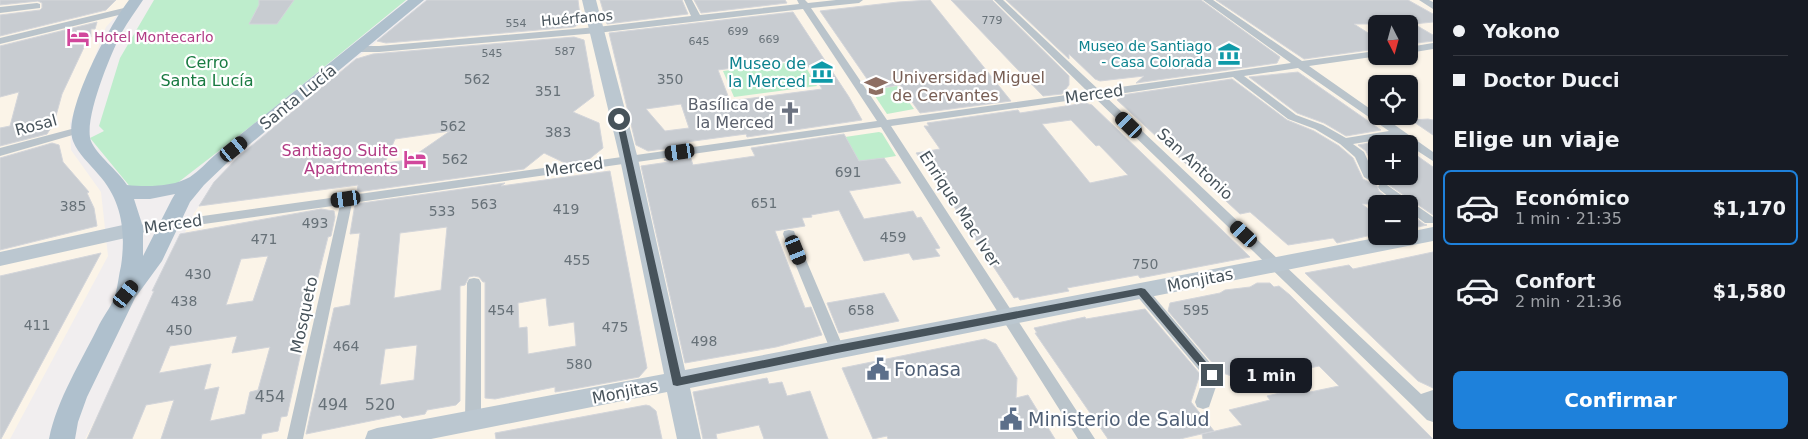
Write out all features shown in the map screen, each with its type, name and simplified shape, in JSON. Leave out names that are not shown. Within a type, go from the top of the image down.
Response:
[{"type":"main road","name":"Santa Lucía","points":[[126,294],[151,260],[182,199],[197,181],[221,159],[417,0]]},
{"type":"main road","points":[[589,0],[629,159],[689,439]]},
{"type":"main road","points":[[60,433],[90,364],[126,294],[134,257],[129,210],[121,191],[86,149],[81,141],[80,130],[83,112],[106,47],[132,5]]},
{"type":"main road","points":[[121,191],[154,193],[172,190],[197,181]]},
{"type":"main road","name":"Monjitas","points":[[377,439],[1276,265],[1432,225]]},
{"type":"main road","name":"Merced","points":[[0,259],[132,230]]},
{"type":"street","points":[[688,0],[697,19]]},
{"type":"street","name":"Huérfanos","points":[[358,49],[379,49],[597,30],[697,19],[803,3],[859,0]]},
{"type":"street","name":"San Antonio","points":[[998,0],[1276,265],[1425,399],[1433,415]]},
{"type":"street","points":[[1207,0],[1433,157]]},
{"type":"street","points":[[1423,0],[1433,6]]},
{"type":"street","name":"Enrique Mac Iver","points":[[803,3],[884,123],[1087,439]]},
{"type":"street","points":[[0,41],[132,5]]},
{"type":"street","points":[[0,10],[37,6]]},
{"type":"street","points":[[1418,48],[1433,46]]},
{"type":"street","name":"Merced","points":[[132,230],[1368,55]]},
{"type":"street","points":[[1235,74],[1292,117],[1319,127],[1344,142],[1360,155],[1368,174],[1395,195]]},
{"type":"street","name":"Rosal","points":[[0,152],[80,130]]},
{"type":"street","points":[[1344,142],[1398,133]]},
{"type":"street","name":"Mosqueto","points":[[295,439],[346,199]]},
{"type":"street","points":[[1418,213],[1432,225]]},
{"type":"street","points":[[789,234],[837,349]]},
{"type":"street","points":[[473,420],[474,283]]},
{"type":"street","points":[[1141,291],[1212,375],[1203,402]]},
{"type":"shaded area","points":[[0,0],[131,0],[106,27],[70,123],[71,150],[101,192],[108,256],[10,439],[0,439]]},
{"type":"shaded area","points":[[429,0],[1433,0],[1433,439],[85,439],[125,362],[194,213],[221,176],[338,73]]},
{"type":"green space","name":"Cerro Santa Lucía","points":[[154,0],[406,0],[264,116],[176,184],[132,189],[90,138],[104,131],[99,126],[120,58]]},
{"type":"green space","points":[[802,61],[817,86],[734,97],[723,71]]},
{"type":"green space","points":[[897,86],[914,109],[887,114],[871,90]]},
{"type":"green space","points":[[882,133],[896,156],[859,162],[845,137]]},
{"type":"building","points":[[0,0],[116,0],[106,10],[0,36],[0,15],[40,10],[42,3],[38,1],[0,5]]},
{"type":"building","points":[[259,0],[294,0],[277,24],[249,24],[259,5]]},
{"type":"building","points":[[427,0],[578,0],[581,23],[574,27],[386,43],[377,41]]},
{"type":"building","points":[[600,0],[682,0],[688,14],[607,24]]},
{"type":"building","points":[[694,0],[785,0],[787,3],[701,13]]},
{"type":"building","points":[[930,0],[1011,101],[920,113],[900,85],[874,89],[820,11]]},
{"type":"building","points":[[951,0],[992,0],[1069,76],[1069,85],[1062,94],[1043,96]]},
{"type":"building","points":[[1006,0],[1201,0],[1280,57],[1277,63],[1136,83],[1144,76],[1100,81],[1095,79],[1069,54],[1069,59]]},
{"type":"building","points":[[1216,0],[1408,0],[1433,14],[1433,22],[1418,24],[1418,15],[1368,15],[1368,24],[1354,24],[1368,33],[1368,50],[1304,59]]},
{"type":"building","points":[[793,12],[862,120],[747,137],[746,134],[686,142],[687,146],[648,151],[636,145],[609,33]],"holes":[[[804,59],[822,89],[730,101],[718,70]],[[681,104],[689,128],[665,131],[646,109]]]},
{"type":"building","points":[[97,22],[95,29],[91,29],[91,37],[87,41],[62,94],[54,123],[47,134],[0,146],[0,128],[10,126],[19,92],[0,97],[0,46]]},
{"type":"building","points":[[1418,26],[1433,35],[1433,41],[1418,43]]},
{"type":"building","points":[[574,37],[584,40],[594,96],[573,112],[599,123],[603,148],[588,160],[565,163],[544,153],[524,169],[357,192],[358,185],[199,206],[214,182],[238,157],[356,59],[373,54]],"holes":[[[450,131],[408,160],[385,163],[395,139]]]},
{"type":"building","points":[[1298,72],[1368,121],[1368,125],[1374,125],[1381,130],[1346,136],[1324,123],[1297,113],[1249,77]]},
{"type":"building","points":[[1232,79],[1287,120],[1314,131],[1339,146],[1353,158],[1363,179],[1368,182],[1368,185],[1377,186],[1384,195],[1368,195],[1368,204],[1362,204],[1368,209],[1368,236],[1337,243],[1333,238],[1288,245],[1250,212],[1240,214],[1117,100],[1122,95]]},
{"type":"building","points":[[1085,103],[1092,105],[1250,257],[1140,278],[1138,275],[1067,288],[1069,291],[1020,300],[1018,297],[1014,298],[936,179],[916,153],[940,149],[924,126],[929,126],[927,123],[1018,110],[1020,113]],"holes":[[[1071,120],[1096,146],[1099,145],[1128,175],[1090,183],[1042,124]]]},
{"type":"building","points":[[1418,120],[1433,120],[1433,135],[1418,125]]},
{"type":"building","points":[[844,134],[859,161],[884,158],[901,183],[849,191],[864,219],[913,211],[917,218],[921,217],[940,248],[935,249],[940,256],[913,260],[909,253],[864,261],[839,210],[802,218],[805,226],[775,231],[805,308],[811,307],[822,335],[776,347],[685,363],[641,166],[669,162],[664,160],[690,156],[693,165],[755,156],[751,148]]},
{"type":"building","points":[[52,143],[59,145],[63,162],[89,192],[87,193],[94,208],[97,226],[0,250],[0,158]]},
{"type":"building","points":[[1368,143],[1368,155],[1366,151],[1358,145]]},
{"type":"building","points":[[1418,156],[1433,167],[1433,215],[1418,205],[1418,195],[1404,195],[1389,185],[1418,185]]},
{"type":"building","points":[[610,171],[647,368],[639,377],[555,392],[555,387],[495,399],[485,398],[485,282],[479,277],[474,276],[469,277],[465,285],[460,286],[460,401],[456,405],[427,410],[425,414],[403,418],[400,415],[306,434],[334,308],[350,305],[360,233],[350,234],[355,204],[505,183],[501,186]],"holes":[[[447,227],[441,290],[394,298],[400,233]],[[546,298],[549,326],[574,322],[576,346],[528,354],[527,327],[519,328],[518,303]],[[417,345],[414,380],[380,385],[385,349]]]},
{"type":"building","points":[[321,209],[334,211],[335,217],[331,236],[328,237],[314,293],[287,416],[281,417],[278,431],[262,434],[261,439],[161,439],[174,400],[146,405],[132,439],[87,439],[154,291],[152,291],[180,234]],"holes":[[[268,256],[253,301],[226,305],[241,259]],[[237,336],[232,353],[270,347],[258,390],[250,392],[245,414],[210,421],[219,387],[204,390],[211,364],[159,373],[170,346]]]},
{"type":"building","points":[[1418,220],[1424,224],[1427,225],[1418,227]]},
{"type":"building","points":[[1433,252],[1433,388],[1418,381],[1305,273],[1349,265],[1353,269]]},
{"type":"building","points":[[101,253],[1,439],[0,439],[0,276]]},
{"type":"building","points":[[1257,283],[1270,283],[1274,287],[1279,286],[1290,295],[1433,439],[1203,439],[1202,434],[1242,425],[1229,410],[1270,400],[1267,396],[1284,392],[1266,372],[1237,378],[1220,372],[1168,311],[1170,303],[1220,293],[1225,290],[1250,287]],"holes":[[[1319,366],[1339,386],[1310,392],[1291,372]]]},
{"type":"building","points":[[884,293],[899,321],[839,333],[827,303]]},
{"type":"building","points":[[1145,309],[1200,374],[1191,402],[1214,431],[1180,439],[1108,439],[1035,333],[1037,333],[1034,328],[1085,317],[1086,319]]},
{"type":"building","points":[[985,339],[996,344],[1017,378],[1016,398],[1028,395],[1055,439],[888,439],[887,436],[873,439],[842,368]]},
{"type":"building","points":[[767,378],[769,384],[782,382],[787,396],[810,391],[828,439],[764,439],[759,425],[716,434],[717,439],[703,439],[693,392]]},
{"type":"building","points":[[646,405],[656,411],[662,439],[496,439],[495,433]]},
{"type":"place","name":"Hotel Montecarlo","points":[[78,37]]},
{"type":"place","name":"Museo de Santiago - Casa Colorada","points":[[1229,54]]},
{"type":"place","name":"Museo de la Merced","points":[[822,72]]},
{"type":"place","name":"Universidad Miguel de Cervantes","points":[[876,86]]},
{"type":"place","name":"Basílica de la Merced","points":[[790,113]]},
{"type":"place","name":"Santiago Suite Apartments","points":[[415,159]]},
{"type":"place","name":"Fonasa","points":[[878,369]]},
{"type":"place","name":"Ministerio de Salud","points":[[1011,419]]},
{"type":"route","points":[[619,119],[677,382],[837,349],[1141,291],[1212,375]]}]
